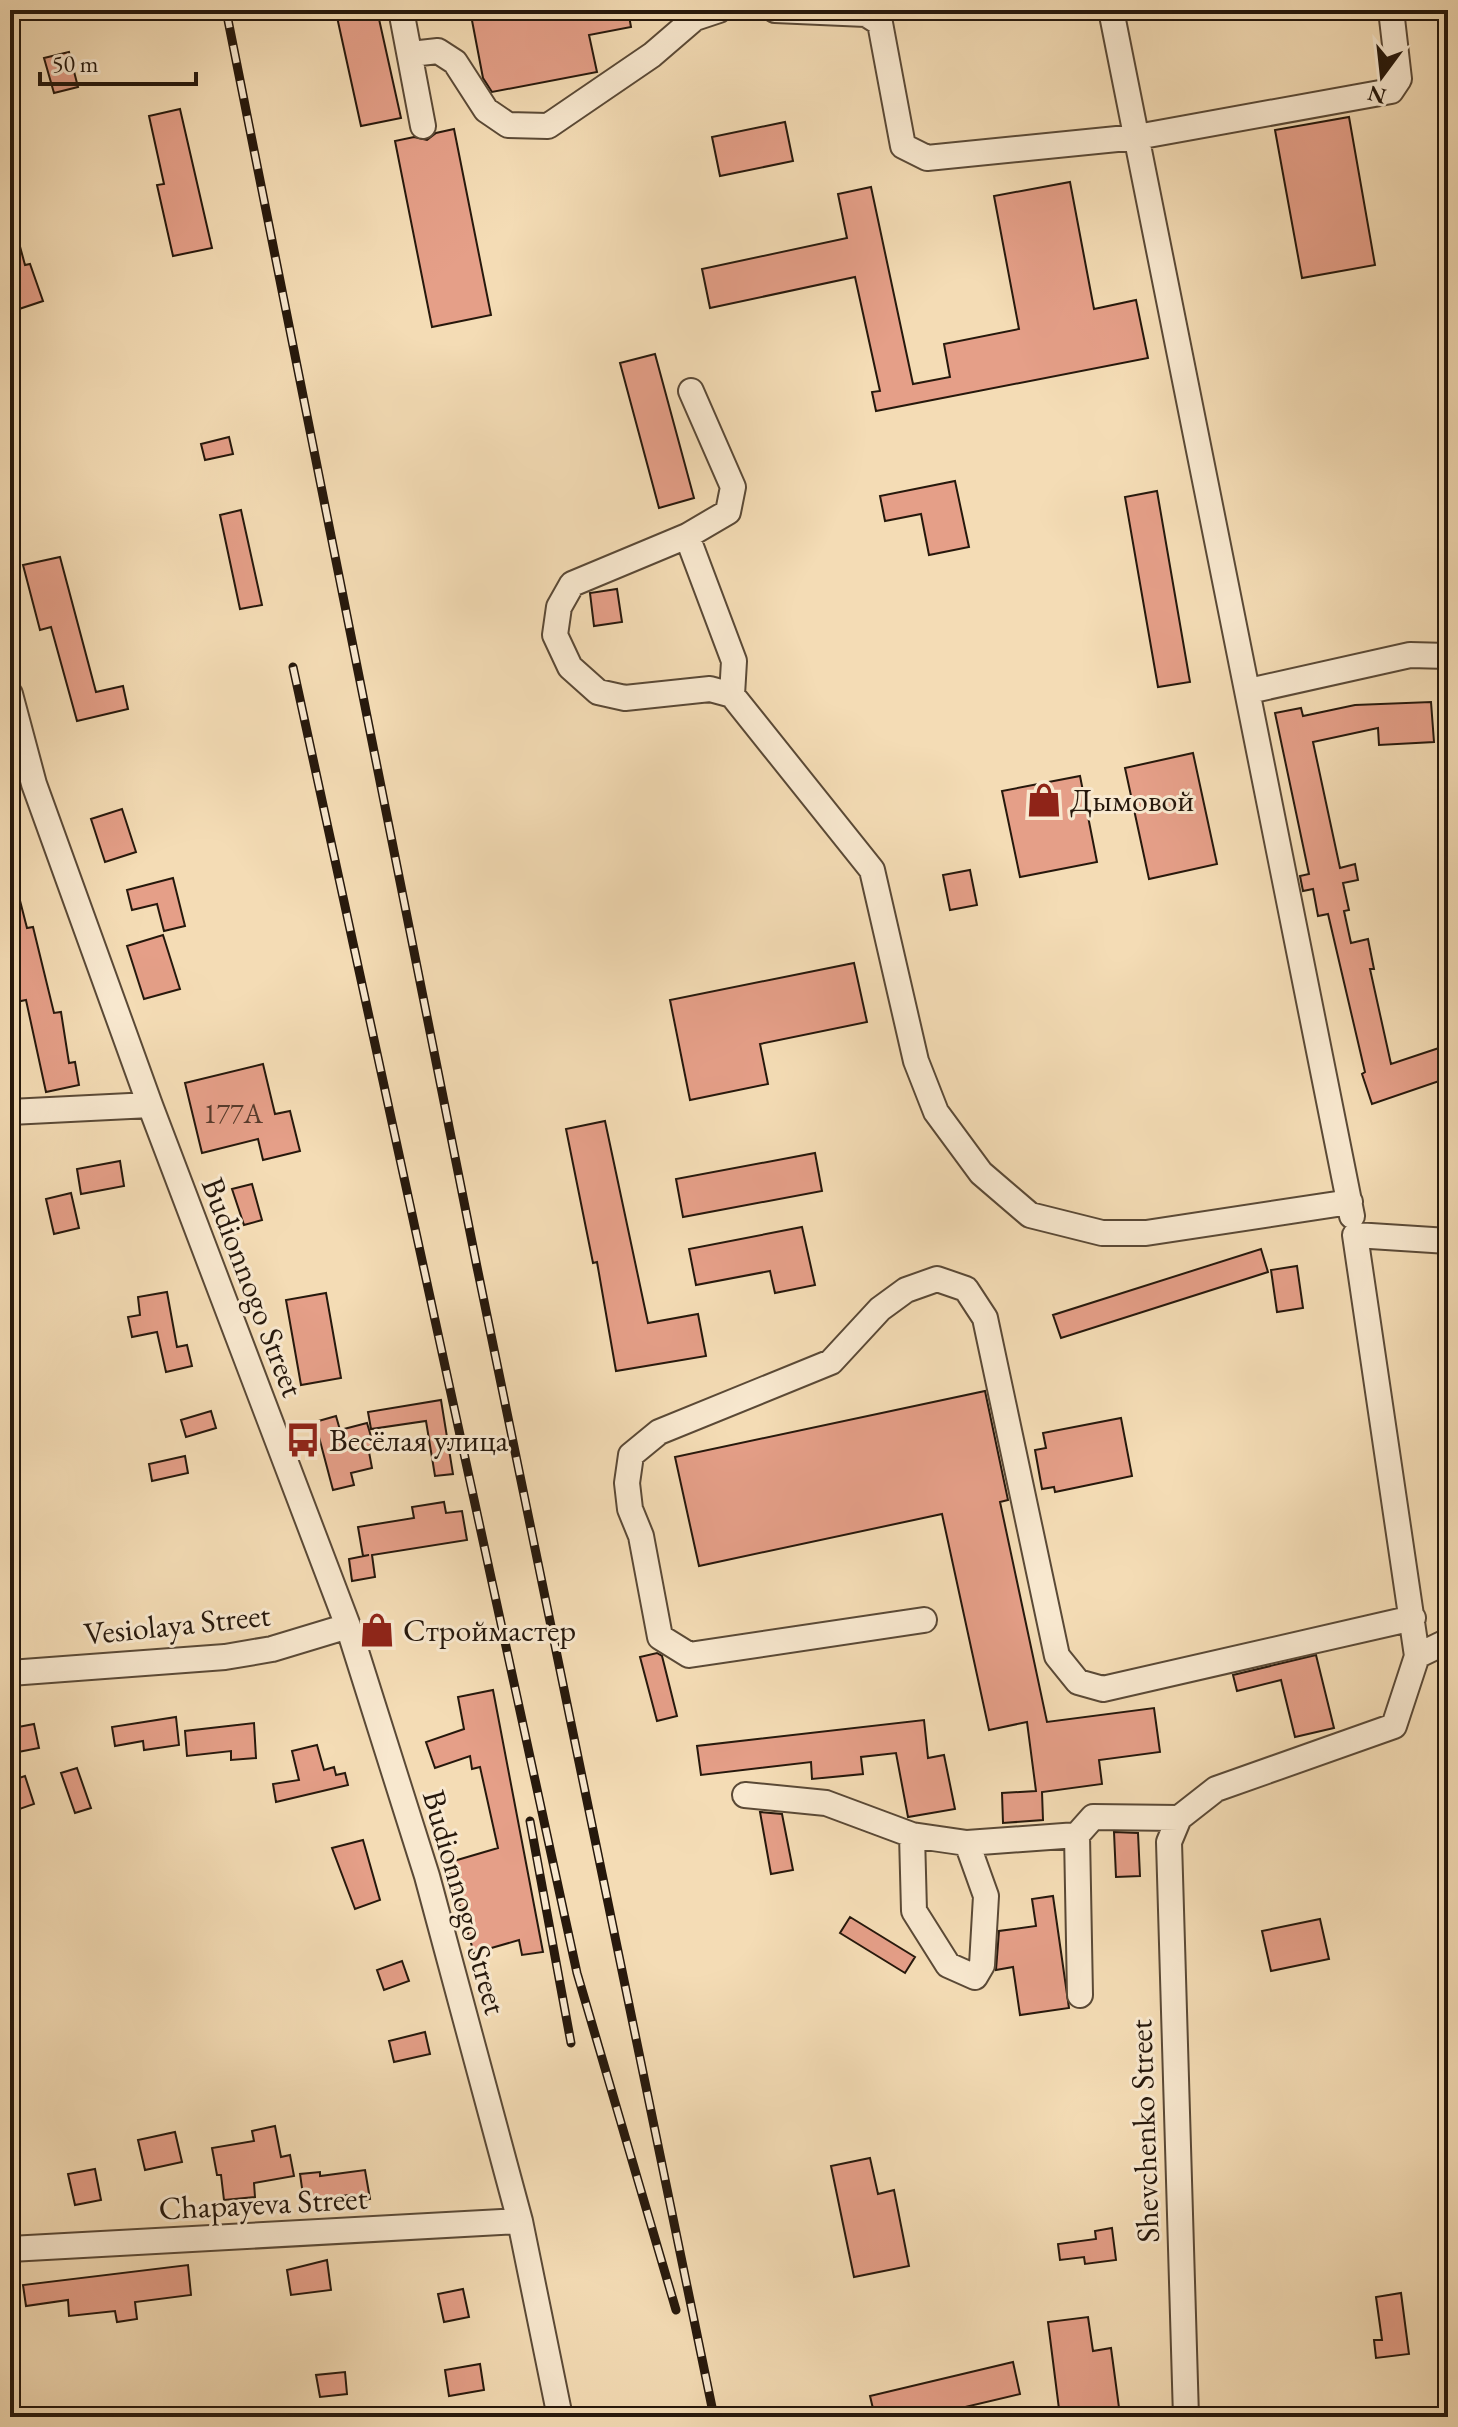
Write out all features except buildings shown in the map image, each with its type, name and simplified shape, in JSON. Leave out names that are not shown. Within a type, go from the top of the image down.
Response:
[{"type":"street","points":[[401,10],[423,126]]},
{"type":"street","points":[[411,54],[438,51],[455,62],[486,110],[508,125],[548,126],[652,55],[695,18],[719,10]]},
{"type":"street","points":[[775,10],[882,16],[903,146],[927,158],[1137,137],[1369,98],[1391,91],[1399,79],[1391,10]]},
{"type":"street","points":[[1080,1995],[1077,1835],[1093,1817],[1179,1818],[1216,1789],[1394,1726],[1417,1656],[1350,1202],[1111,10]]},
{"type":"street","points":[[691,391],[733,487],[728,512],[687,536],[572,584],[559,607],[555,635],[570,667],[598,692],[625,698],[710,689],[732,695],[872,870],[916,1061],[936,1112],[981,1173],[1030,1215],[1102,1233],[1146,1233],[1350,1202]]},
{"type":"street","points":[[687,536],[734,661],[732,695]]},
{"type":"street","points":[[1249,691],[1410,655],[1448,656]]},
{"type":"street","name":"Budionnogo Street","points":[[10,694],[34,784],[150,1105],[348,1626],[427,1876],[520,2221],[560,2417]]},
{"type":"street","points":[[10,1112],[150,1105]]},
{"type":"street","points":[[1355,1235],[1448,1241]]},
{"type":"street","points":[[924,1620],[689,1655],[660,1637],[627,1483],[631,1455],[659,1432],[831,1362],[880,1309],[906,1290],[937,1279],[966,1289],[985,1318],[1057,1656],[1078,1682],[1103,1689],[1413,1618]]},
{"type":"street","name":"Vesiolaya Street","points":[[10,1673],[225,1657],[272,1649],[348,1626]]},
{"type":"street","points":[[1417,1656],[1448,1641]]},
{"type":"street","points":[[745,1795],[826,1803],[912,1835],[967,1843],[1077,1835]]},
{"type":"street","name":"Shevchenko Street","points":[[1179,1818],[1169,1842],[1186,2417]]},
{"type":"street","points":[[912,1835],[914,1911],[948,1965],[975,1977],[982,1965],[986,1896],[967,1843]]},
{"type":"street","name":"Chapayeva Street","points":[[10,2249],[520,2221]]},
{"type":"railway","points":[[226,10],[477,1267],[714,2417]]},
{"type":"railway","points":[[293,667],[577,1973],[676,2310]]},
{"type":"railway","points":[[530,1821],[571,2043]]},
{"type":"place","name":"Дымовой","points":[[1044,800]]},
{"type":"place","name":"Весёлая улица","points":[[303,1440]]},
{"type":"place","name":"Строймастер","points":[[377,1630]]}]
